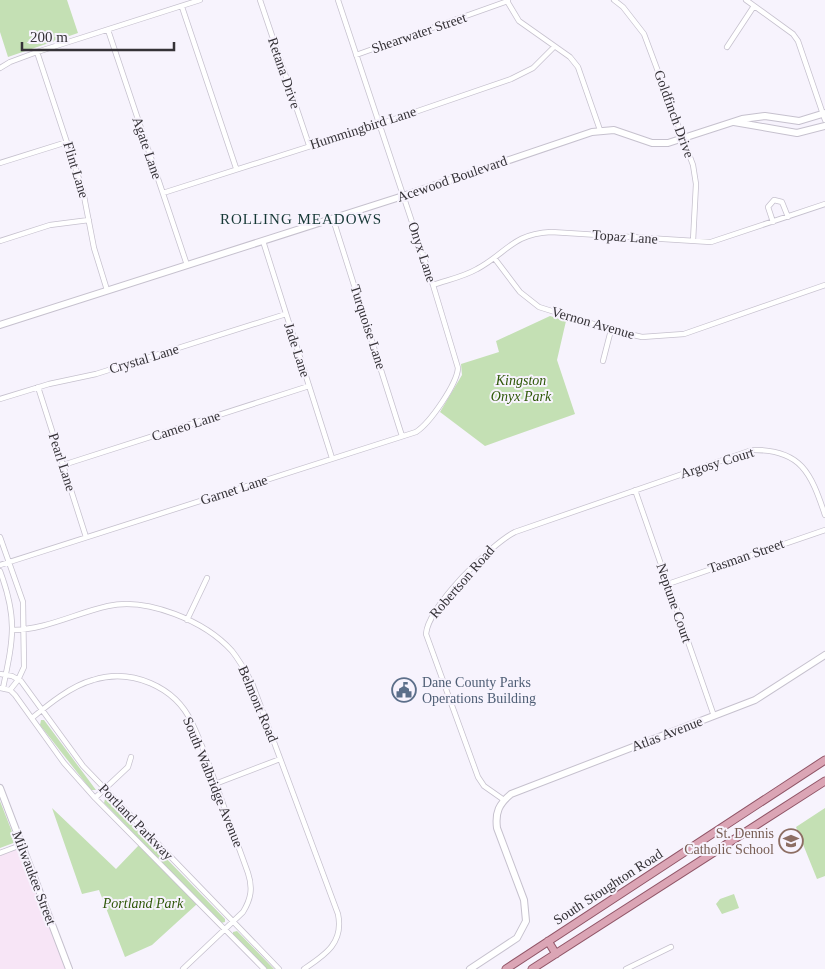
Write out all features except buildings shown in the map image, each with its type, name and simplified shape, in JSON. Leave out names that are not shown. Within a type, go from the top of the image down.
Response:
[{"type":"main road","name":"South Stoughton Road","points":[[506,969],[825,760]]},
{"type":"main road","name":"South Stoughton Road","points":[[532,969],[825,781]]},
{"type":"main road","points":[[548,941],[556,954]]},
{"type":"street","points":[[0,68],[10,62],[37,52],[200,0]]},
{"type":"street","name":"Retana Drive","points":[[260,0],[309,145]]},
{"type":"street","name":"Onyx Lane","points":[[338,0],[433,285],[458,368],[456,378],[449,389]]},
{"type":"street","name":"Goldfinch Drive","points":[[614,0],[623,7],[644,34],[693,165],[696,184],[693,241]]},
{"type":"street","points":[[746,0],[793,34],[798,41],[824,116]]},
{"type":"street","points":[[508,1],[519,21],[570,57],[578,66],[600,130]]},
{"type":"street","name":"Shearwater Street","points":[[356,55],[508,1]]},
{"type":"street","points":[[727,47],[754,6]]},
{"type":"street","points":[[182,7],[236,168]]},
{"type":"street","name":"Agate Lane","points":[[108,30],[187,265]]},
{"type":"street","name":"Hummingbird Lane","points":[[163,193],[236,168],[380,124],[524,74],[545,58],[554,47]]},
{"type":"street","name":"Flint Lane","points":[[37,52],[83,191],[94,248],[108,290]]},
{"type":"street","name":"Acewood Boulevard","points":[[0,325],[403,196],[600,130],[614,130],[652,143],[668,143],[683,140],[742,119],[765,116],[799,121],[824,116]]},
{"type":"street","points":[[732,122],[789,133],[806,132],[825,126]]},
{"type":"street","points":[[0,164],[67,142]]},
{"type":"street","points":[[773,222],[768,207],[774,200],[782,202],[788,217]]},
{"type":"street","name":"Topaz Lane","points":[[433,285],[468,274],[495,258],[515,241],[529,234],[540,232],[718,241],[825,204]]},
{"type":"street","name":"Turquoise Lane","points":[[333,218],[402,436]]},
{"type":"street","points":[[0,241],[50,226],[89,220]]},
{"type":"street","name":"Jade Lane","points":[[262,241],[332,458]]},
{"type":"street","name":"Vernon Avenue","points":[[495,258],[520,292],[539,307],[611,330],[642,336],[679,336],[825,285]]},
{"type":"street","name":"Crystal Lane","points":[[0,399],[38,387],[96,374],[286,314]]},
{"type":"street","points":[[603,361],[611,330]]},
{"type":"street","name":"Cameo Lane","points":[[63,465],[309,386]]},
{"type":"street","name":"Pearl Lane","points":[[38,387],[86,537]]},
{"type":"street","name":"Garnet Lane","points":[[0,564],[416,432],[424,426],[449,389]]},
{"type":"street","name":"Argosy Court","points":[[635,490],[744,452],[769,450],[790,456],[804,467],[814,483],[825,515]]},
{"type":"street","name":"Neptune Court","points":[[635,490],[714,716]]},
{"type":"street","name":"Robertson Road","points":[[504,800],[484,786],[478,777],[427,642],[426,630],[430,617],[494,546],[506,537],[635,490]]},
{"type":"street","name":"Tasman Street","points":[[668,584],[825,530]]},
{"type":"street","points":[[0,537],[23,602],[24,667],[18,680],[10,690],[2,688],[3,675],[11,657],[12,605],[0,571]]},
{"type":"street","points":[[187,620],[207,578]]},
{"type":"street","name":"Belmont Road","points":[[12,630],[24,630],[96,609],[123,604],[150,606],[187,620],[217,637],[241,663],[252,683],[339,920],[338,936],[332,949],[304,969]]},
{"type":"street","name":"Atlas Avenue","points":[[504,800],[519,790],[758,699],[825,655]]},
{"type":"street","name":"Portland Parkway","points":[[3,675],[18,680],[26,687],[41,711],[104,790],[279,969]]},
{"type":"street","name":"South Walbridge Avenue","points":[[32,718],[91,680],[107,677],[140,678],[159,687],[174,698],[192,722],[251,883],[249,902],[234,922],[183,969]]},
{"type":"street","name":"Portland Parkway","points":[[10,690],[64,763],[94,798],[264,969]]},
{"type":"street","points":[[94,798],[128,767],[131,757]]},
{"type":"street","points":[[215,784],[280,759]]},
{"type":"street","name":"Milwaukee Street","points":[[0,788],[69,969]]},
{"type":"street","points":[[470,969],[517,938],[526,921],[524,900],[497,828],[496,816],[504,800]]},
{"type":"street","points":[[0,853],[21,845]]},
{"type":"street","points":[[626,969],[672,947]]},
{"type":"shaded area","points":[[21,845],[69,969],[0,969],[0,853]]},
{"type":"green space","points":[[0,0],[67,0],[78,33],[8,57],[0,32]]},
{"type":"green space","name":"Kingston Onyx Park","points":[[550,316],[566,321],[557,360],[575,414],[485,446],[440,412],[462,375],[461,364],[499,352],[496,341]]},
{"type":"green space","points":[[41,720],[44,720],[96,790],[91,790],[40,725]]},
{"type":"green space","points":[[105,799],[128,819],[225,919],[225,922],[221,923],[104,803]]},
{"type":"green space","points":[[0,801],[16,842],[0,848]]},
{"type":"green space","name":"Portland Park","points":[[52,808],[116,869],[139,845],[197,904],[152,945],[125,957],[99,890],[82,894]]},
{"type":"green space","points":[[825,808],[825,876],[817,879],[796,827]]},
{"type":"green space","points":[[734,894],[739,908],[722,914],[716,904],[720,899]]},
{"type":"green space","points":[[237,931],[274,969],[266,969],[233,935],[233,932]]},
{"type":"place","name":"Dane County Parks Operations Building","points":[[404,690]]},
{"type":"place","name":"St. Dennis Catholic School","points":[[791,841]]},
{"type":"district","name":"ROLLING MEADOWS","points":[[301,219]]}]
